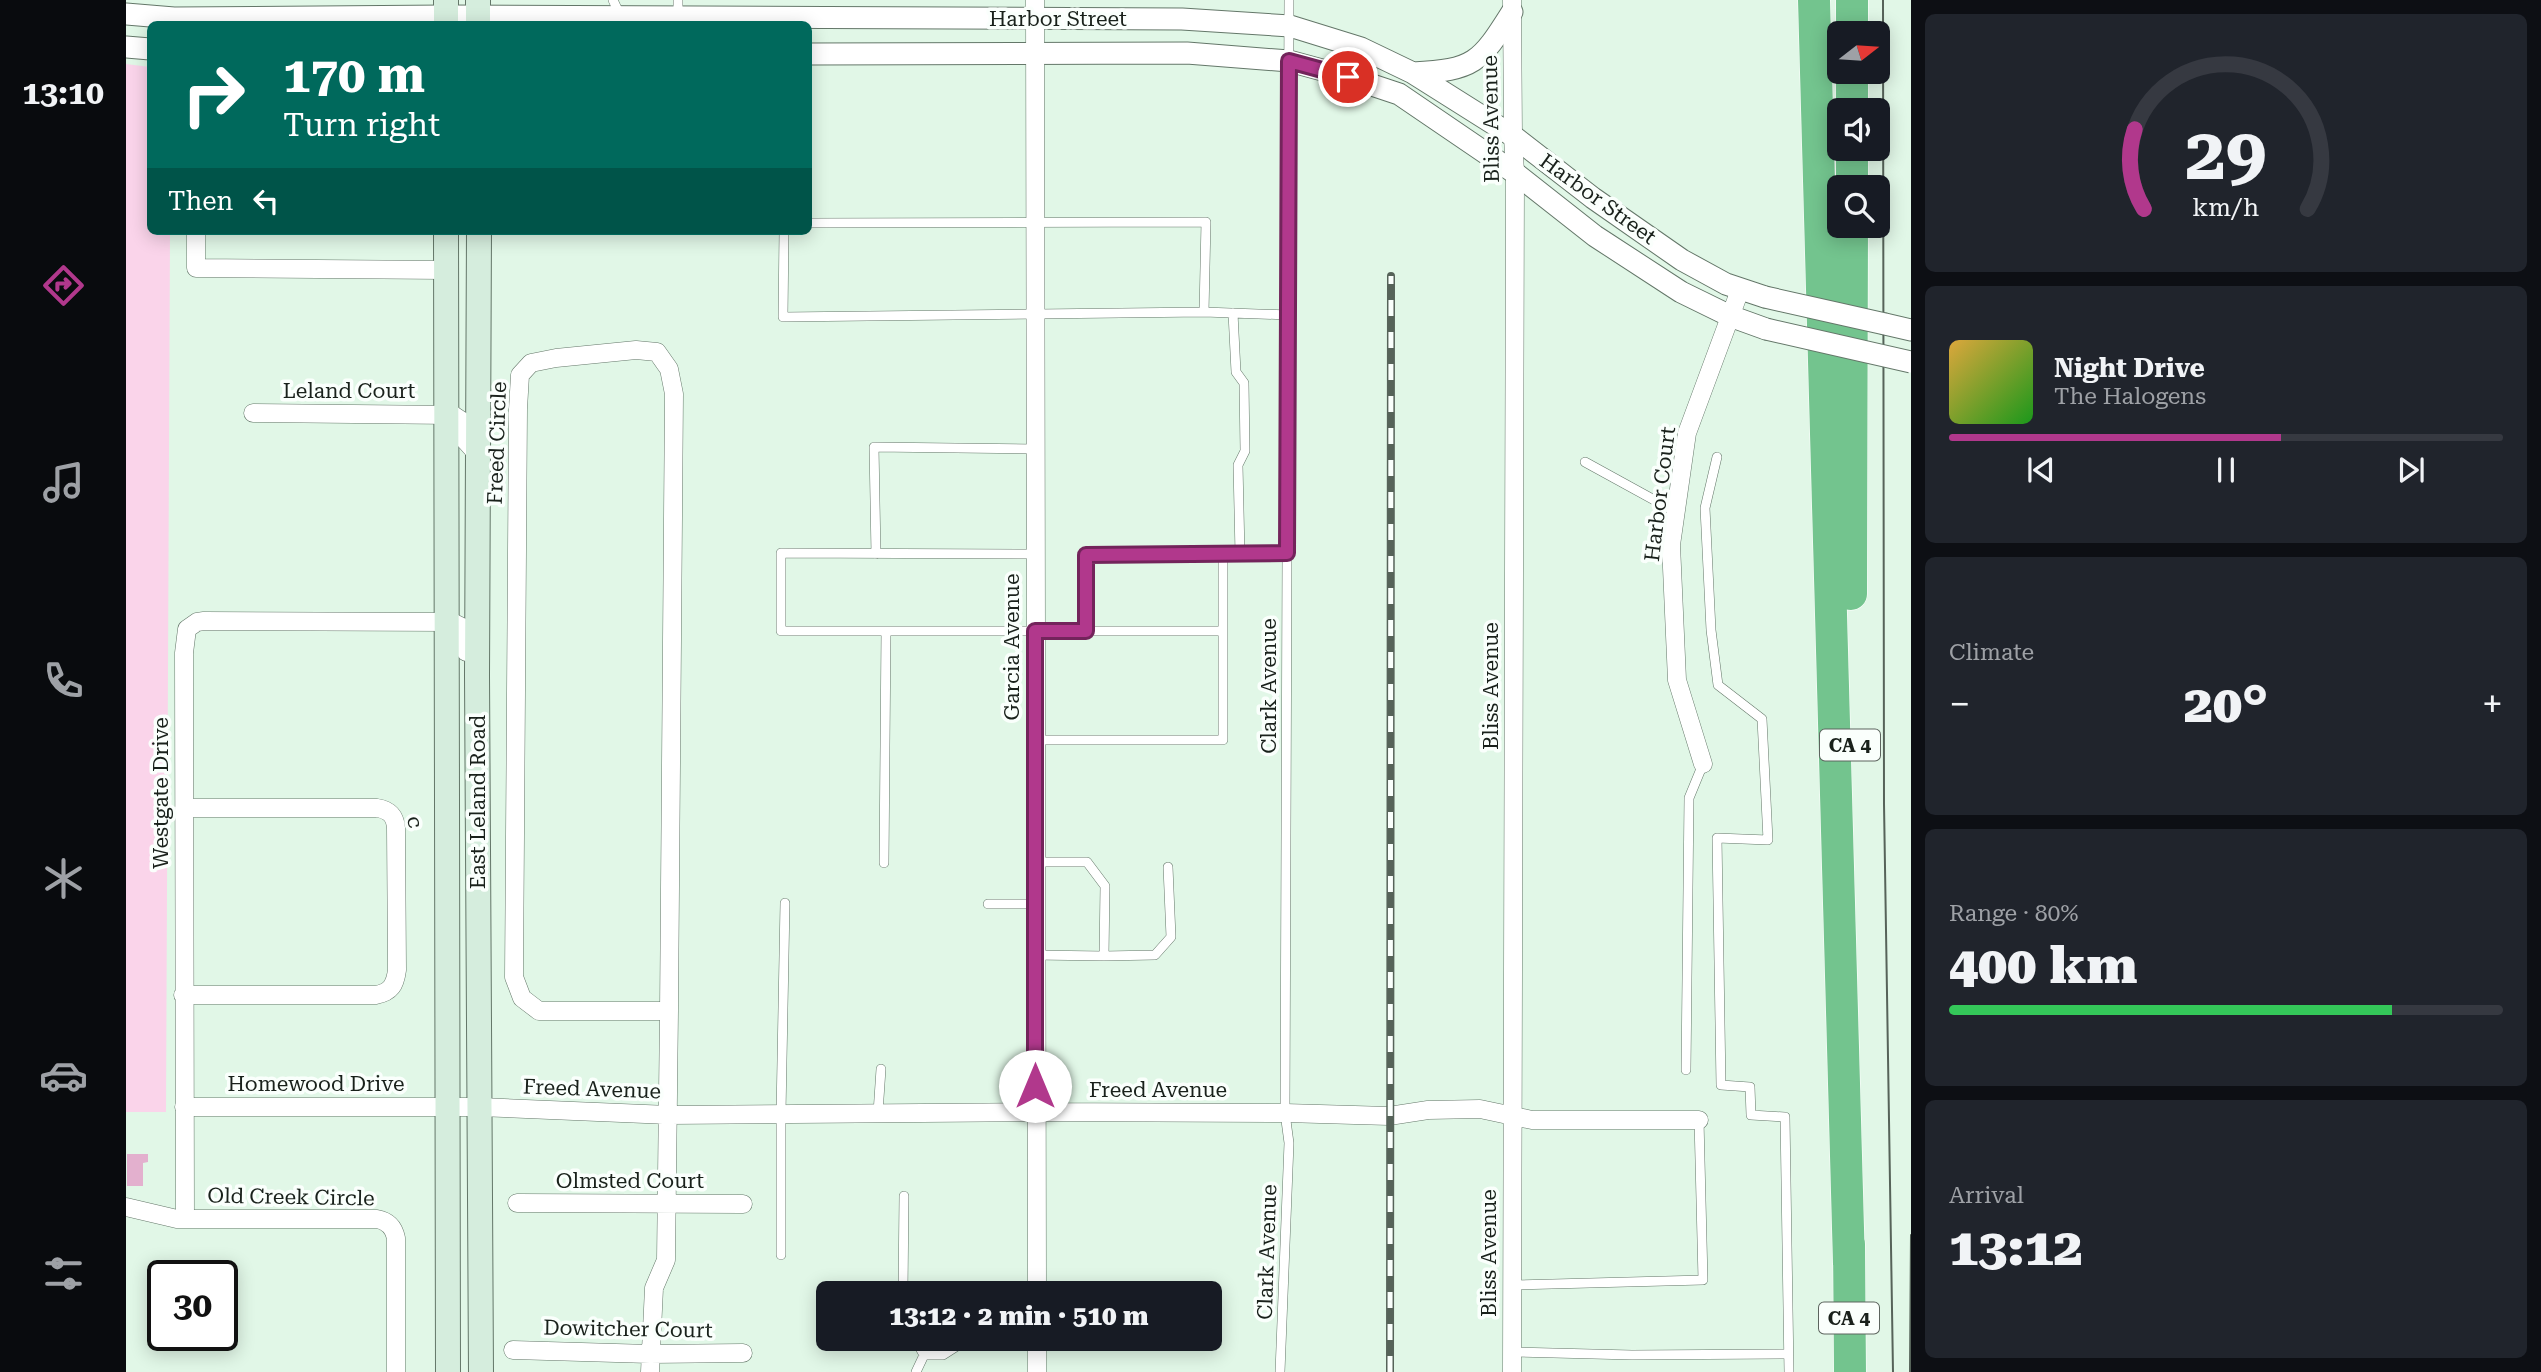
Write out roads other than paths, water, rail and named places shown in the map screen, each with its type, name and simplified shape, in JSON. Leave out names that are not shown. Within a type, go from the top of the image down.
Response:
[{"type":"highway","points":[[1814,0],[1849,1264]]},
{"type":"highway","points":[[1852,0],[1852,21]]},
{"type":"highway","name":"CA 4","points":[[1850,1372],[1852,238]]},
{"type":"main road","name":"East Leland Road","points":[[446,235],[448,1372]]},
{"type":"main road","name":"East Leland Road","points":[[479,235],[477,676],[481,1372]]},
{"type":"street","points":[[1413,73],[1445,72],[1474,62],[1491,45],[1512,6]]},
{"type":"street","name":"Bliss Avenue","points":[[1512,6],[1515,173],[1512,1372]]},
{"type":"street","name":"Harbor Street","points":[[136,13],[202,19],[478,14],[617,8],[1035,10],[1290,26],[1361,48],[1413,73],[1513,136],[1593,198],[1682,260],[1740,290],[1911,330]]},
{"type":"street","name":"Garcia Avenue","points":[[1035,10],[1037,1281]]},
{"type":"street","points":[[126,47],[147,49]]},
{"type":"street","name":"Harbor Street","points":[[812,54],[1187,53],[1289,61],[1399,94],[1515,173],[1595,236],[1681,292],[1730,316],[1766,329],[1911,362]]},
{"type":"street","points":[[196,235],[195,268],[446,270]]},
{"type":"street","name":"Harbor Court","points":[[1703,764],[1676,680],[1671,545],[1687,433],[1740,290]]},
{"type":"street","name":"Freed Circle","points":[[650,1363],[653,1288],[666,1260],[668,1203],[674,394],[669,369],[657,352],[636,349],[531,363],[520,375],[514,977],[522,998],[539,1011],[669,1011]]},
{"type":"street","name":"Leland Court","points":[[253,413],[446,415]]},
{"type":"street","points":[[446,415],[460,419],[463,438],[478,455]]},
{"type":"street","name":"Westgate Drive","points":[[185,1219],[183,995],[186,634],[190,626],[197,621],[445,622]]},
{"type":"street","points":[[445,622],[457,623],[464,628],[467,665],[477,676]]},
{"type":"street","name":"c","points":[[183,995],[376,995],[392,988],[397,970],[396,834],[392,815],[386,810],[184,808]]},
{"type":"street","name":"Homewood Drive","points":[[184,1107],[447,1107]]},
{"type":"street","name":"Freed Avenue","points":[[447,1107],[669,1115],[1035,1112],[1389,1116],[1428,1110],[1480,1108],[1532,1120],[1699,1120]]},
{"type":"street","name":"Olmsted Court","points":[[517,1203],[743,1204]]},
{"type":"street","name":"Old Creek Circle","points":[[126,1208],[185,1219],[377,1219],[386,1222],[393,1228],[396,1238],[396,1372]]},
{"type":"street","name":"Dowitcher Court","points":[[513,1350],[650,1363],[743,1353]]},
{"type":"street","points":[[1037,1351],[1037,1372]]},
{"type":"lane","name":"Clark Avenue","points":[[1280,1372],[1289,1143],[1285,1113],[1289,0]]},
{"type":"lane","points":[[812,223],[1206,222],[1204,312]]},
{"type":"lane","points":[[784,235],[783,317],[1204,312],[1288,316]]},
{"type":"lane","points":[[1233,313],[1236,372],[1244,383],[1245,451],[1238,465],[1240,554]]},
{"type":"lane","points":[[876,554],[874,447],[1035,449]]},
{"type":"lane","points":[[1717,457],[1705,508],[1711,631],[1718,685],[1762,719],[1768,839],[1717,838],[1721,1085],[1750,1087],[1751,1115],[1785,1117],[1789,1372]]},
{"type":"lane","points":[[1585,463],[1676,512]]},
{"type":"lane","points":[[1035,554],[781,553],[781,631],[1223,631]]},
{"type":"lane","points":[[1086,631],[1086,555],[1287,553]]},
{"type":"lane","points":[[1035,740],[1223,740],[1223,555]]},
{"type":"lane","points":[[884,863],[886,631]]},
{"type":"lane","points":[[1686,1070],[1689,799],[1703,764]]},
{"type":"lane","points":[[1035,862],[1087,862],[1105,886],[1104,956]]},
{"type":"lane","points":[[1035,955],[1156,955],[1171,937],[1168,867]]},
{"type":"lane","points":[[781,1255],[785,903]]},
{"type":"lane","points":[[988,904],[1035,904]]},
{"type":"lane","points":[[878,1113],[881,1069]]},
{"type":"lane","points":[[1512,1285],[1703,1280],[1699,1120]]},
{"type":"lane","points":[[903,1281],[904,1196]]},
{"type":"lane","points":[[922,1351],[924,1355]]},
{"type":"lane","points":[[924,1355],[943,1355],[949,1351]]},
{"type":"lane","points":[[1512,1352],[1632,1356],[1788,1354]]},
{"type":"lane","points":[[916,1372],[924,1355]]},
{"type":"tram line","points":[[1883,0],[1884,804],[1893,1372]]},
{"type":"tram line","points":[[1910,1372],[1911,1235]]},
{"type":"railway","points":[[1390,1372],[1391,276]]}]
